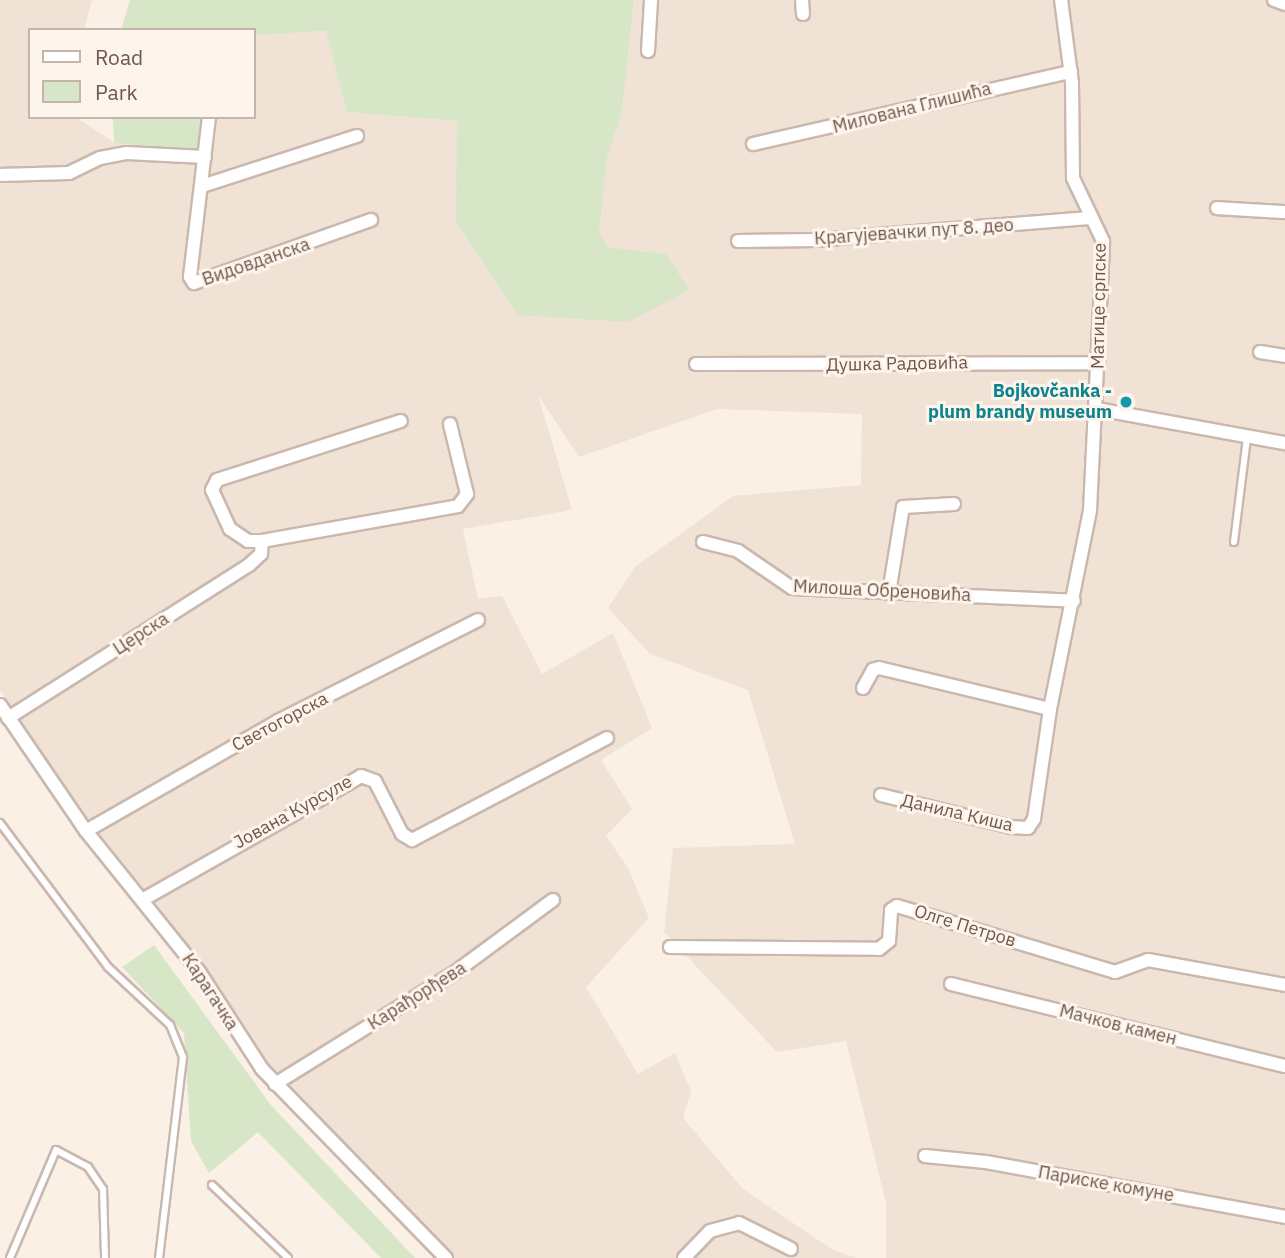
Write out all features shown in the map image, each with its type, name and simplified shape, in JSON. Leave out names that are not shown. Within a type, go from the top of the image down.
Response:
[{"type":"street","points":[[648,51],[651,0]]},
{"type":"street","points":[[802,0],[803,14]]},
{"type":"street","name":"Матице српске","points":[[1031,825],[1050,709],[1074,601],[1090,510],[1099,363],[1103,242],[1088,218],[1073,178],[1071,72],[1061,0]]},
{"type":"street","points":[[1274,0],[1285,5]]},
{"type":"street","name":"Милована Глишића","points":[[753,144],[1071,72]]},
{"type":"street","name":"Видовданска","points":[[209,119],[190,277],[194,283],[371,220]]},
{"type":"street","points":[[202,186],[357,136]]},
{"type":"street","points":[[0,175],[69,173],[100,158],[125,153],[205,157]]},
{"type":"street","points":[[1217,208],[1285,212]]},
{"type":"street","name":"Крагујевачки пут 8. део","points":[[738,241],[1088,218]]},
{"type":"street","points":[[1260,352],[1285,356]]},
{"type":"street","name":"Душка Радовића","points":[[696,364],[1099,363]]},
{"type":"street","points":[[1097,409],[1285,443]]},
{"type":"street","points":[[401,421],[216,480],[212,490],[230,529],[248,541],[262,541],[458,506],[467,494],[450,424]]},
{"type":"street","points":[[889,593],[903,507],[954,503]]},
{"type":"street","name":"Церска","points":[[8,718],[249,565],[261,554],[262,541]]},
{"type":"street","name":"Милоша Обреновића","points":[[703,542],[738,551],[792,588],[1074,601]]},
{"type":"street","name":"Светогорска","points":[[86,831],[278,722],[478,620]]},
{"type":"street","points":[[863,688],[873,670],[879,668],[1050,709]]},
{"type":"street","name":"Карагачка","points":[[0,705],[86,831],[200,972],[251,1055],[275,1084],[446,1258]]},
{"type":"street","name":"Јована Курсуле","points":[[142,900],[361,776],[375,781],[402,834],[412,840],[607,738]]},
{"type":"street","name":"Данила Киша","points":[[881,795],[1011,827],[1031,825]]},
{"type":"street","name":"Карађорђева","points":[[275,1084],[454,974],[553,900]]},
{"type":"street","name":"Олге Петров","points":[[670,947],[879,949],[889,941],[891,910],[897,906],[1115,972],[1148,960],[1285,985]]},
{"type":"street","name":"Мачков камен","points":[[951,984],[1285,1066]]},
{"type":"street","name":"Париске комуне","points":[[926,1156],[986,1162],[1285,1217]]},
{"type":"street","points":[[684,1258],[710,1231],[738,1223],[790,1249]]},
{"type":"lane","points":[[1234,542],[1247,434]]},
{"type":"lane","points":[[0,823],[108,968],[170,1025],[183,1057],[159,1258]]},
{"type":"lane","points":[[10,1258],[56,1150],[88,1167],[103,1189],[105,1258]]},
{"type":"lane","points":[[212,1185],[288,1258]]},
{"type":"shaded area","points":[[0,0],[92,0],[85,28],[28,28],[28,119],[78,119],[114,142],[197,119],[256,119],[256,35],[326,31],[348,112],[458,121],[456,221],[518,315],[666,254],[608,247],[599,233],[607,158],[622,112],[634,0],[1285,0],[1285,1258],[886,1258],[886,1203],[846,1041],[777,1052],[664,932],[673,848],[795,844],[748,690],[650,654],[608,608],[635,567],[733,496],[861,485],[862,414],[717,409],[579,457],[538,395],[572,510],[463,529],[478,599],[502,596],[542,674],[613,633],[652,728],[601,760],[632,809],[606,836],[628,868],[649,918],[586,987],[638,1074],[675,1053],[691,1091],[683,1118],[743,1189],[833,1250],[856,1258],[451,1258],[271,1069],[159,907],[76,805],[0,690]]},
{"type":"green space","points":[[130,0],[634,0],[622,112],[607,158],[599,233],[608,247],[666,254],[689,290],[628,322],[518,315],[456,221],[457,121],[347,112],[326,31],[256,35],[256,28],[122,28]]},
{"type":"green space","points":[[113,119],[204,119],[202,155],[114,142]]},
{"type":"green space","points":[[154,945],[270,1104],[415,1258],[381,1258],[258,1132],[209,1173],[191,1141],[184,1033],[122,967]]},
{"type":"place","name":"Bojkovčanka - plum brandy museum","points":[[1126,402]]}]
